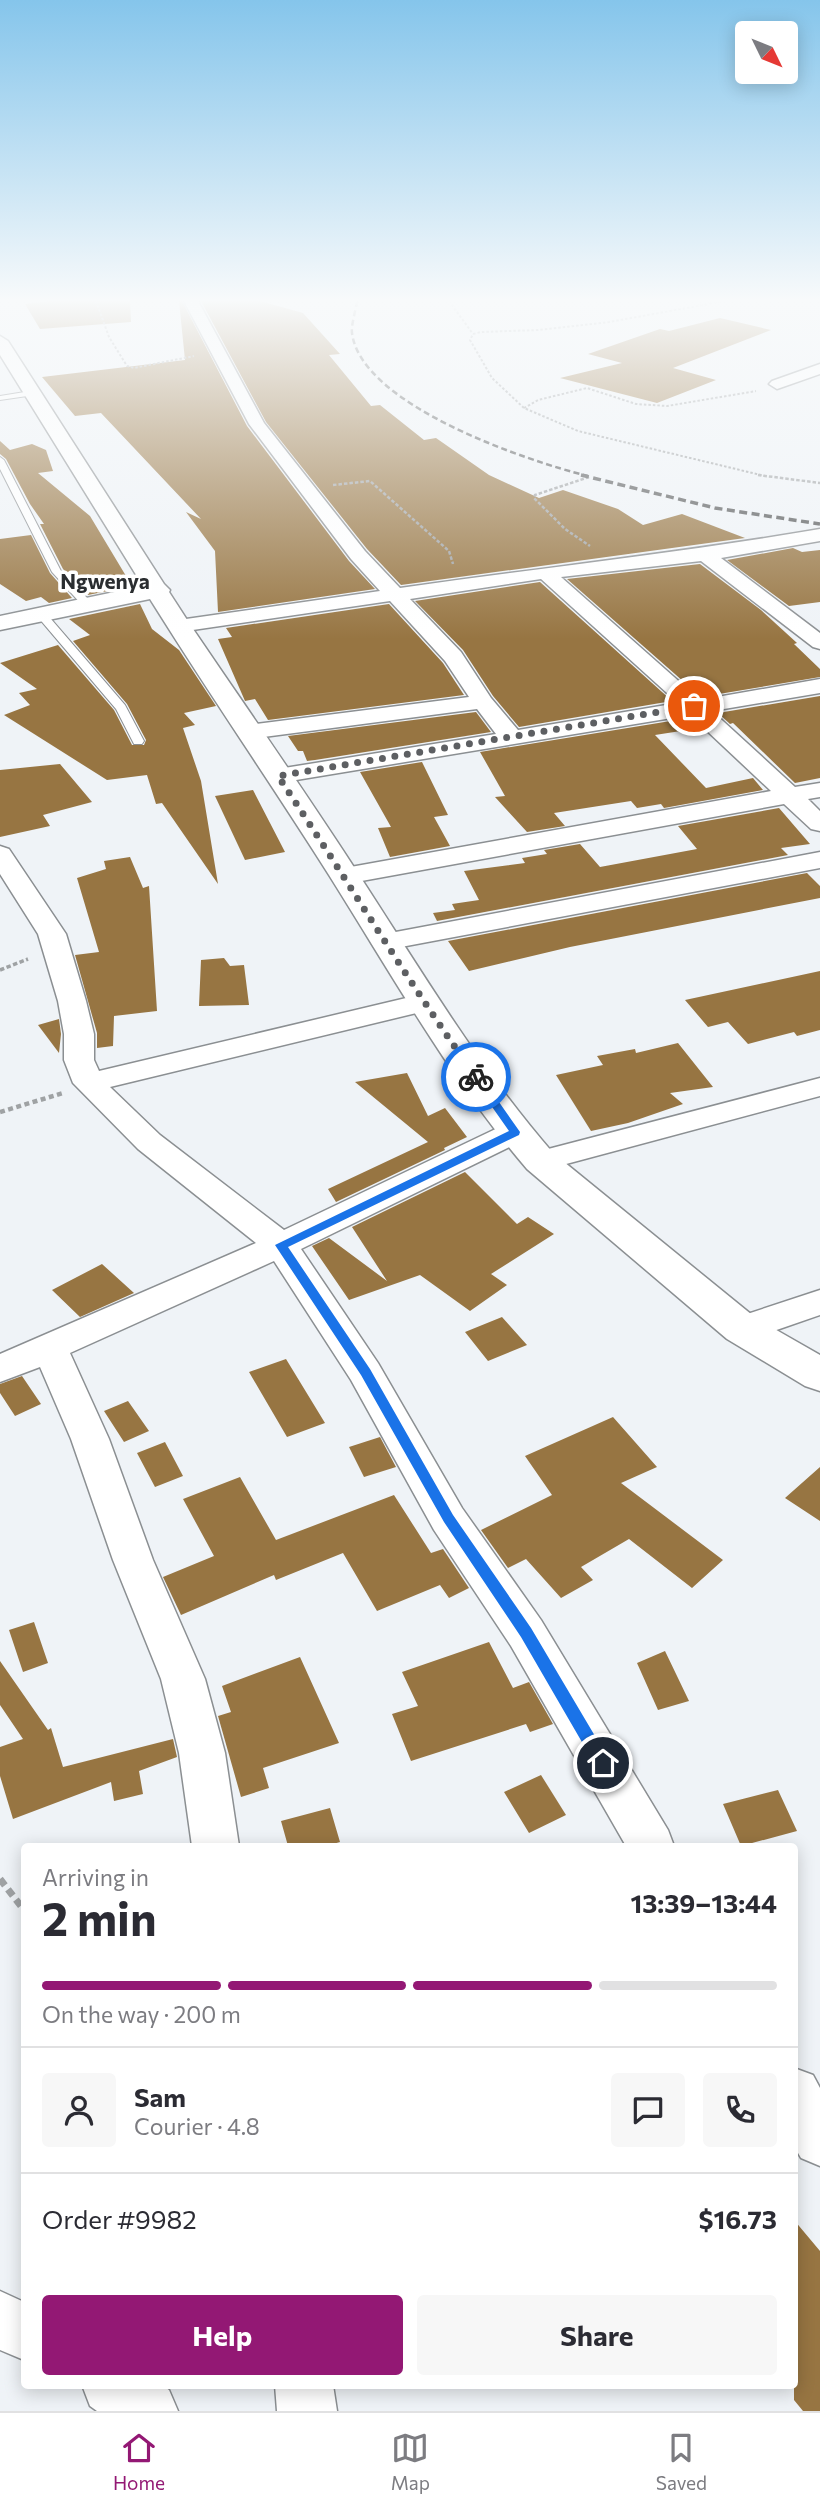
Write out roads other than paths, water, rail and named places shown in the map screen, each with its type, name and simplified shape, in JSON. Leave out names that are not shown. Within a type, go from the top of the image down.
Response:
[{"type":"street","points":[[44,414],[159,590],[179,626],[345,876],[423,1003],[515,1132],[540,1161],[742,1329],[820,1375]]},
{"type":"street","points":[[251,414],[306,488],[394,595],[453,657],[483,702],[512,738]]},
{"type":"street","points":[[179,626],[545,573],[705,555],[820,535]]},
{"type":"street","points":[[705,555],[820,643]]},
{"type":"street","points":[[545,573],[694,706],[820,824]]},
{"type":"street","points":[[0,623],[159,590]]},
{"type":"street","points":[[278,776],[820,686]]},
{"type":"street","points":[[249,732],[483,702]]},
{"type":"street","points":[[345,876],[820,790]]},
{"type":"street","points":[[0,854],[52,934],[72,1000],[79,1034],[79,1060],[88,1083],[149,1142],[281,1245],[365,1372],[448,1518],[526,1633],[649,1843]]},
{"type":"street","points":[[385,942],[820,860]]},
{"type":"street","points":[[88,1083],[423,1003]]},
{"type":"street","points":[[540,1161],[820,1087]]},
{"type":"street","points":[[0,1368],[281,1245],[515,1132]]},
{"type":"street","points":[[742,1329],[820,1302]]},
{"type":"street","points":[[49,1346],[90,1439],[133,1560],[183,1679],[202,1753],[215,1843]]},
{"type":"street","points":[[798,2101],[820,2138]]},
{"type":"street","points":[[0,2320],[21,2330]]},
{"type":"street","points":[[117,2389],[148,2411]]},
{"type":"street","points":[[304,2389],[307,2411]]},
{"type":"lane","points":[[0,460],[57,572],[87,604]]},
{"type":"lane","points":[[41,614],[121,708],[138,741]]},
{"type":"railway","points":[[428,414],[489,443],[588,476]]},
{"type":"railway","points":[[581,475],[715,508],[820,524]]},
{"type":"district","name":"Ngwenya","points":[[105,582]]}]
